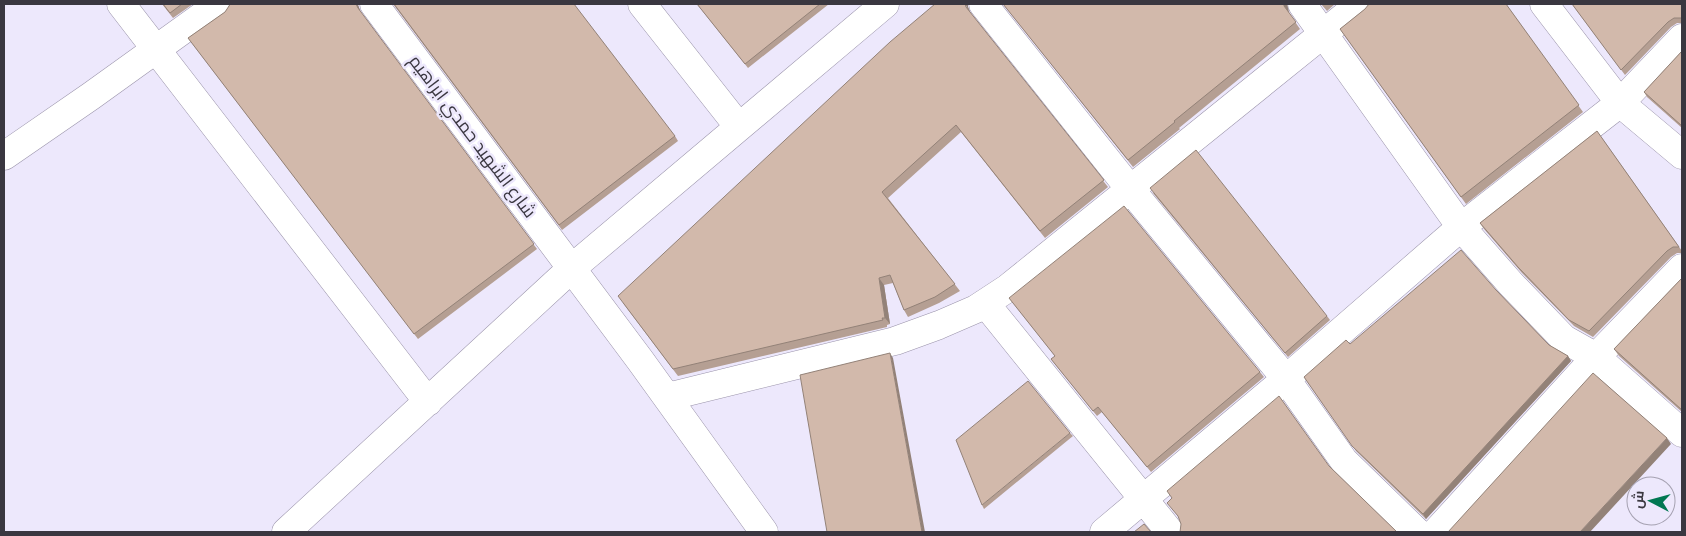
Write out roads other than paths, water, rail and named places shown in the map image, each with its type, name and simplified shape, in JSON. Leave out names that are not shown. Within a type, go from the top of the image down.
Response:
[{"type":"street","points":[[122,4],[428,402]]},
{"type":"street","points":[[4,156],[219,4]]},
{"type":"street","name":"شارع الشهيد حمدي ابراهيم","points":[[374,4],[572,268],[764,532]]},
{"type":"street","points":[[642,4],[739,127]]},
{"type":"street","points":[[286,532],[572,268],[884,4]]},
{"type":"street","points":[[983,4],[1130,189],[1286,379],[1344,461],[1417,532]]},
{"type":"street","points":[[1302,4],[1461,227],[1511,284],[1564,339],[1596,357],[1682,433]]},
{"type":"street","points":[[667,397],[895,341],[976,309],[1008,288],[1360,4]]},
{"type":"street","points":[[1544,4],[1620,103],[1682,155]]},
{"type":"street","points":[[1104,532],[1286,379],[1461,227],[1620,103],[1682,38]]},
{"type":"street","points":[[1436,532],[1596,357],[1682,268]]},
{"type":"street","points":[[985,303],[1170,532]]}]
